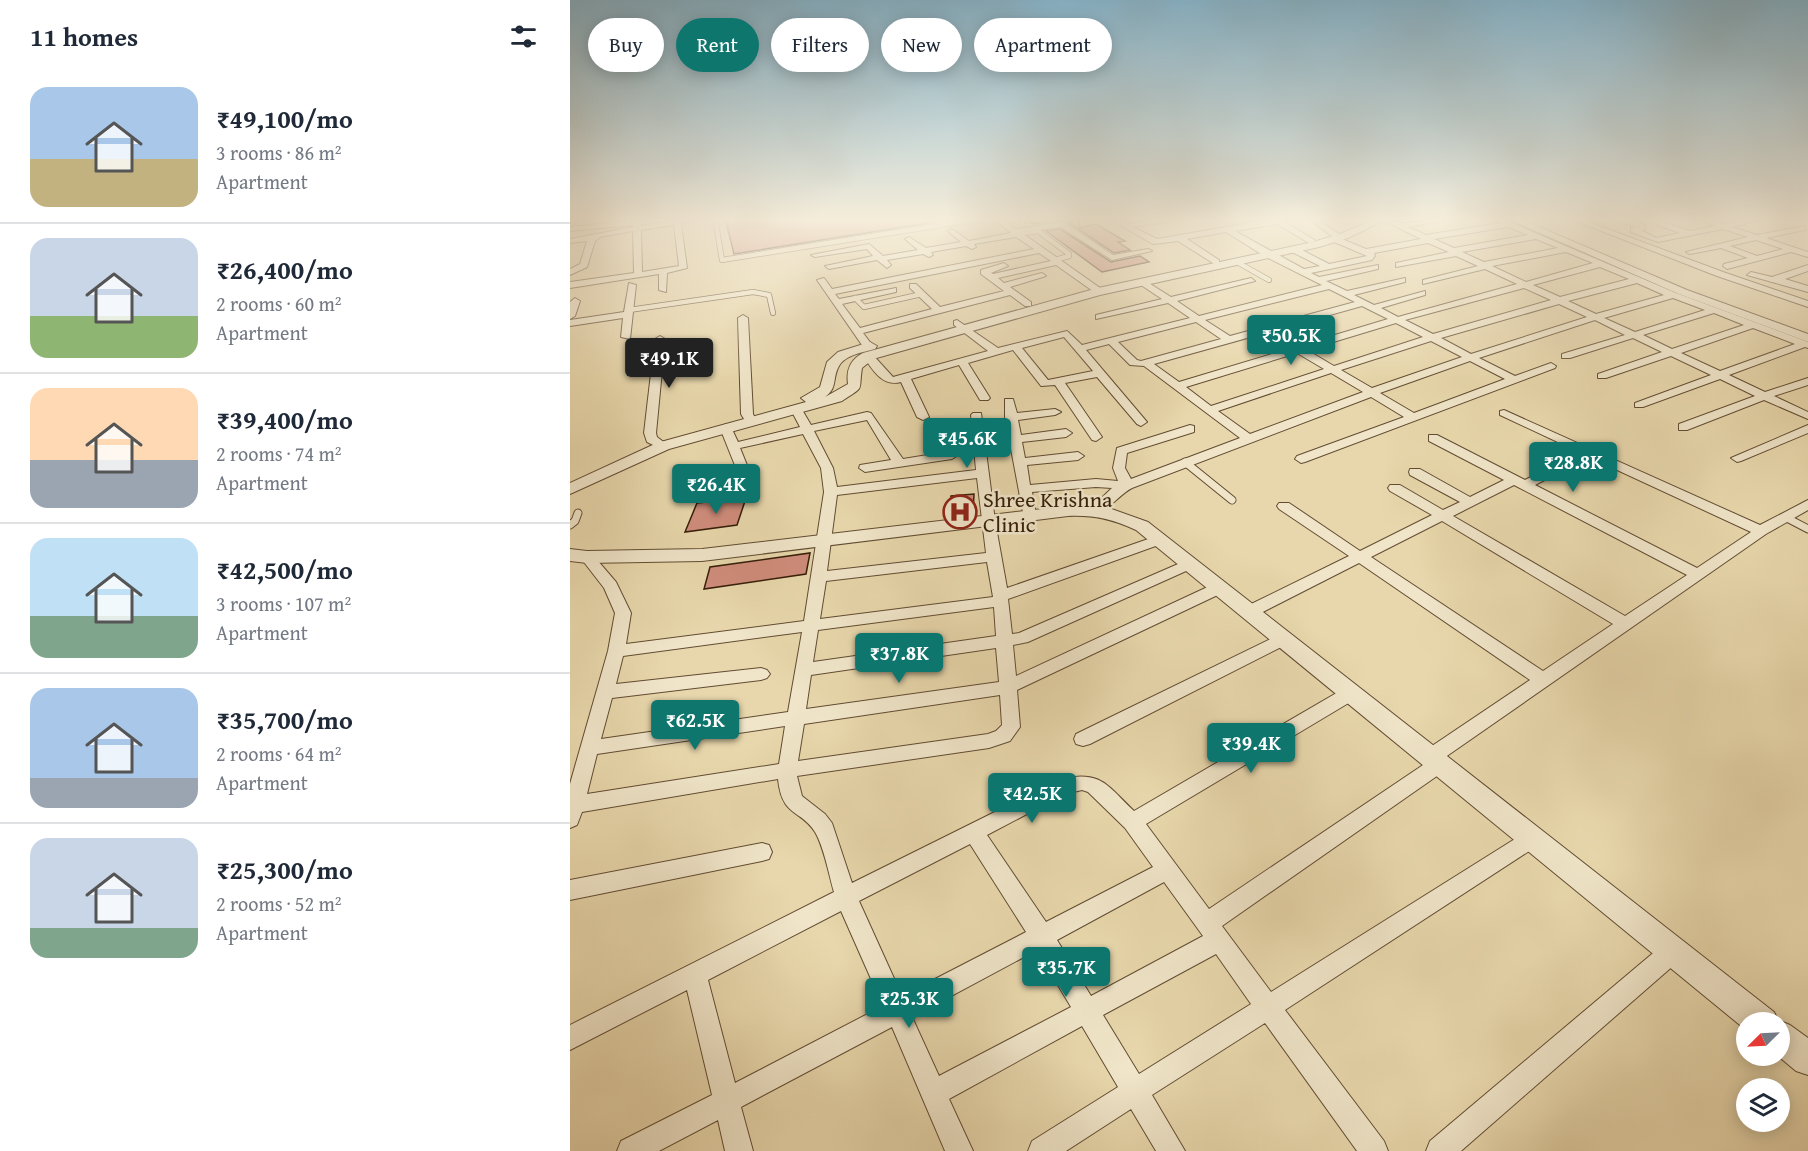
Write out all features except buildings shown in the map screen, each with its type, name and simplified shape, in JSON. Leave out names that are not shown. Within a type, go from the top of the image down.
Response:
[{"type":"street","points":[[605,272],[663,272],[663,290]]},
{"type":"street","points":[[570,285],[638,272]]},
{"type":"street","points":[[893,272],[896,275]]},
{"type":"street","points":[[842,280],[922,272]]},
{"type":"street","points":[[986,272],[991,278],[1028,304]]},
{"type":"street","points":[[858,331],[939,311],[1062,272]]},
{"type":"street","points":[[1070,272],[1096,290]]},
{"type":"street","points":[[570,477],[658,442],[749,418],[825,392],[830,385],[832,365],[843,356],[1172,272]]},
{"type":"street","points":[[962,326],[1028,304],[1194,272]]},
{"type":"street","points":[[1303,272],[1515,380]]},
{"type":"street","points":[[1318,280],[1354,272]]},
{"type":"street","points":[[1426,282],[1464,272]]},
{"type":"street","points":[[1498,272],[1808,416]]},
{"type":"street","points":[[1177,386],[1396,320],[1571,272]]},
{"type":"street","points":[[1618,272],[1712,311],[1807,342]]},
{"type":"street","points":[[1634,272],[1807,342]]},
{"type":"street","points":[[1654,272],[1808,330]]},
{"type":"street","points":[[1714,272],[1808,304]]},
{"type":"street","points":[[1743,272],[1764,279],[1778,279],[1808,289]]},
{"type":"street","points":[[1778,279],[1797,272],[1808,275]]},
{"type":"street","points":[[830,292],[896,275]]},
{"type":"street","points":[[837,302],[956,276]]},
{"type":"street","points":[[821,280],[858,331],[887,380],[905,378],[1062,334],[1070,336],[1081,348],[1141,422]]},
{"type":"street","points":[[1346,294],[1402,280]]},
{"type":"street","points":[[1209,410],[1431,337],[1637,280]]},
{"type":"street","points":[[1099,317],[1251,281]]},
{"type":"street","points":[[1143,283],[1229,340]]},
{"type":"street","points":[[626,338],[632,285]]},
{"type":"street","points":[[913,286],[939,311]]},
{"type":"street","points":[[1081,348],[1329,286]]},
{"type":"street","points":[[1111,341],[1134,363],[1146,363],[1319,315],[1422,293]]},
{"type":"street","points":[[1097,509],[1116,491],[1127,485],[1248,438],[1471,357],[1594,316],[1673,295]]},
{"type":"street","points":[[1286,297],[1319,315]]},
{"type":"street","points":[[570,316],[574,301]]},
{"type":"street","points":[[1566,356],[1712,311]]},
{"type":"street","points":[[570,323],[629,313]]},
{"type":"street","points":[[743,318],[749,418]]},
{"type":"street","points":[[1602,376],[1753,325]]},
{"type":"street","points":[[962,326],[995,351]]},
{"type":"street","points":[[658,442],[651,439],[650,433],[660,339]]},
{"type":"street","points":[[1639,405],[1807,342]]},
{"type":"street","points":[[1015,346],[1045,384],[1101,373]]},
{"type":"street","points":[[1298,349],[1413,417]]},
{"type":"street","points":[[570,489],[658,442],[726,428],[749,418],[797,410],[826,402],[848,392],[855,386],[853,371],[855,365],[868,351]]},
{"type":"street","points":[[962,361],[984,398]]},
{"type":"street","points":[[1146,363],[1248,438]]},
{"type":"street","points":[[1301,459],[1551,366]]},
{"type":"street","points":[[905,378],[923,417]]},
{"type":"street","points":[[1058,381],[1096,437]]},
{"type":"street","points":[[1683,428],[1808,381]]},
{"type":"street","points":[[1009,401],[1029,515]]},
{"type":"street","points":[[797,410],[827,468],[831,492],[812,625],[787,770],[788,790],[794,804],[818,820],[825,829],[846,897],[959,1151]]},
{"type":"street","points":[[1011,417],[1055,412]]},
{"type":"street","points":[[1504,413],[1761,531]]},
{"type":"street","points":[[735,446],[867,415],[899,463]]},
{"type":"street","points":[[578,556],[611,586],[622,614],[616,651],[572,812],[787,770],[989,741],[1003,736],[1011,727],[1001,599],[988,521],[977,415]]},
{"type":"street","points":[[726,428],[747,480]]},
{"type":"street","points":[[1127,485],[1119,468],[1121,451],[1190,429]]},
{"type":"street","points":[[1737,458],[1808,429]]},
{"type":"street","points":[[1015,439],[1066,433]]},
{"type":"street","points":[[1433,438],[1699,575]]},
{"type":"street","points":[[1249,612],[1470,502],[1589,452]]},
{"type":"street","points":[[865,468],[952,455]]},
{"type":"street","points":[[1024,489],[1063,472],[1078,456]]},
{"type":"street","points":[[1020,462],[1063,472],[1096,483],[1127,485]]},
{"type":"street","points":[[1415,472],[1470,502]]},
{"type":"street","points":[[831,492],[983,473]]},
{"type":"street","points":[[1395,488],[1626,624]]},
{"type":"street","points":[[934,1093],[1087,1011],[1213,932],[1435,760],[1543,680],[1761,531],[1808,504]]},
{"type":"street","points":[[1284,506],[1543,680]]},
{"type":"street","points":[[578,556],[702,555],[1029,515],[1097,509],[1117,513],[1142,526],[1749,1012]]},
{"type":"street","points":[[616,651],[1001,599],[1159,540]]},
{"type":"street","points":[[819,578],[993,557]]},
{"type":"street","points":[[804,670],[1004,641],[1030,635],[1190,564]]},
{"type":"street","points":[[589,748],[1008,687],[1219,588]]},
{"type":"street","points":[[1083,739],[1283,639]]},
{"type":"street","points":[[604,692],[761,675]]},
{"type":"street","points":[[1132,822],[1351,693]]},
{"type":"street","points":[[570,1038],[1061,787],[1082,782],[1095,786],[1132,822],[1374,1151]]},
{"type":"street","points":[[974,831],[1041,935],[1171,1151]]},
{"type":"street","points":[[1042,1151],[1533,838]]},
{"type":"street","points":[[570,890],[762,852]]},
{"type":"street","points":[[631,1151],[1167,870]]},
{"type":"street","points":[[1440,1151],[1673,951]]},
{"type":"street","points":[[695,974],[739,1151]]},
{"type":"street","points":[[1790,1045],[1808,1059]]},
{"type":"lane","points":[[1254,272],[1269,280]]},
{"type":"lane","points":[[629,313],[760,294],[769,295],[773,314]]},
{"type":"lane","points":[[855,298],[862,306],[870,307],[922,294]]},
{"type":"lane","points":[[1185,462],[1232,500]]},
{"type":"lane","points":[[570,525],[575,521],[578,513]]},
{"type":"lane","points":[[1785,518],[1808,529]]},
{"type":"place","name":"Shree Krishna Clinic","points":[[960,512]]}]
